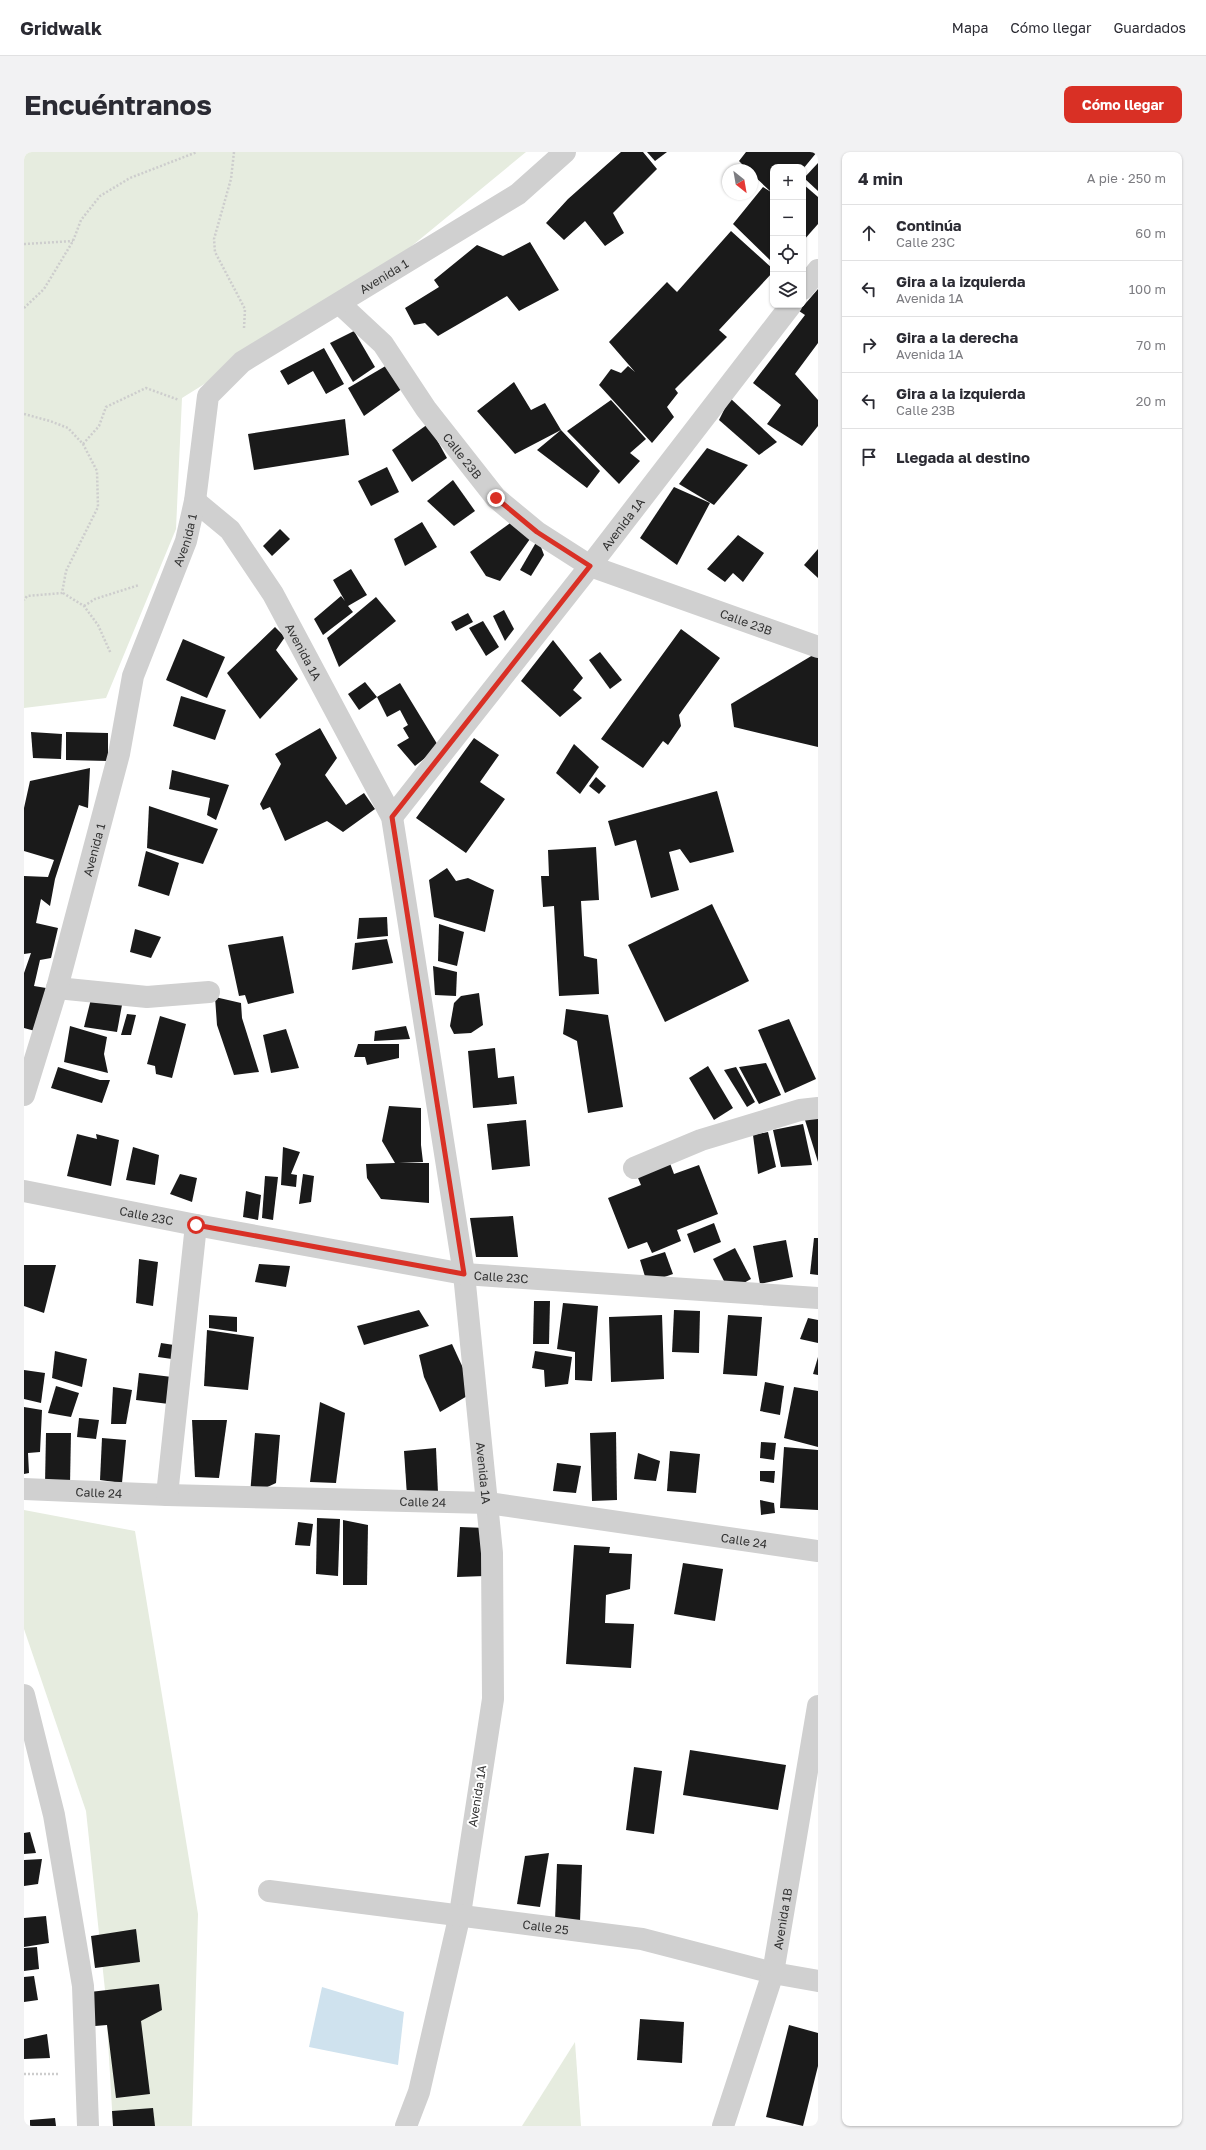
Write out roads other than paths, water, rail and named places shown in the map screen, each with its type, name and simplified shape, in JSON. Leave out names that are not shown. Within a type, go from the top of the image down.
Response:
[{"type":"street","name":"Avenida 1","points":[[24,1095],[57,988],[119,754],[133,676],[172,581],[186,541],[195,501],[208,396],[242,362],[340,304],[518,194],[565,152]]},
{"type":"street","points":[[806,285],[818,270]]},
{"type":"street","name":"Calle 23B","points":[[340,304],[383,344],[426,409],[496,498],[537,532],[590,566],[818,646]]},
{"type":"street","name":"Avenida 1A","points":[[392,817],[590,566],[789,308]]},
{"type":"street","name":"Avenida 1A","points":[[195,501],[230,530],[273,594],[392,817],[464,1274],[492,1553],[492,1699],[460,1914],[419,2092],[406,2126]]},
{"type":"street","points":[[57,988],[146,996],[209,992]]},
{"type":"street","points":[[634,1168],[701,1140],[800,1110],[818,1108]]},
{"type":"street","name":"Calle 23C","points":[[24,1191],[196,1225],[464,1274],[818,1298]]},
{"type":"street","points":[[167,1495],[196,1225]]},
{"type":"street","name":"Calle 24","points":[[24,1489],[167,1495],[488,1503],[818,1551]]},
{"type":"street","points":[[24,1696],[54,1815],[83,1986],[88,2074],[88,2126]]},
{"type":"street","name":"Avenida 1B","points":[[723,2126],[773,1973],[818,1706]]},
{"type":"street","name":"Calle 25","points":[[269,1891],[642,1938],[773,1973],[818,1981]]},
{"type":"water","points":[[322,1987],[404,2012],[398,2065],[309,2047]]}]
